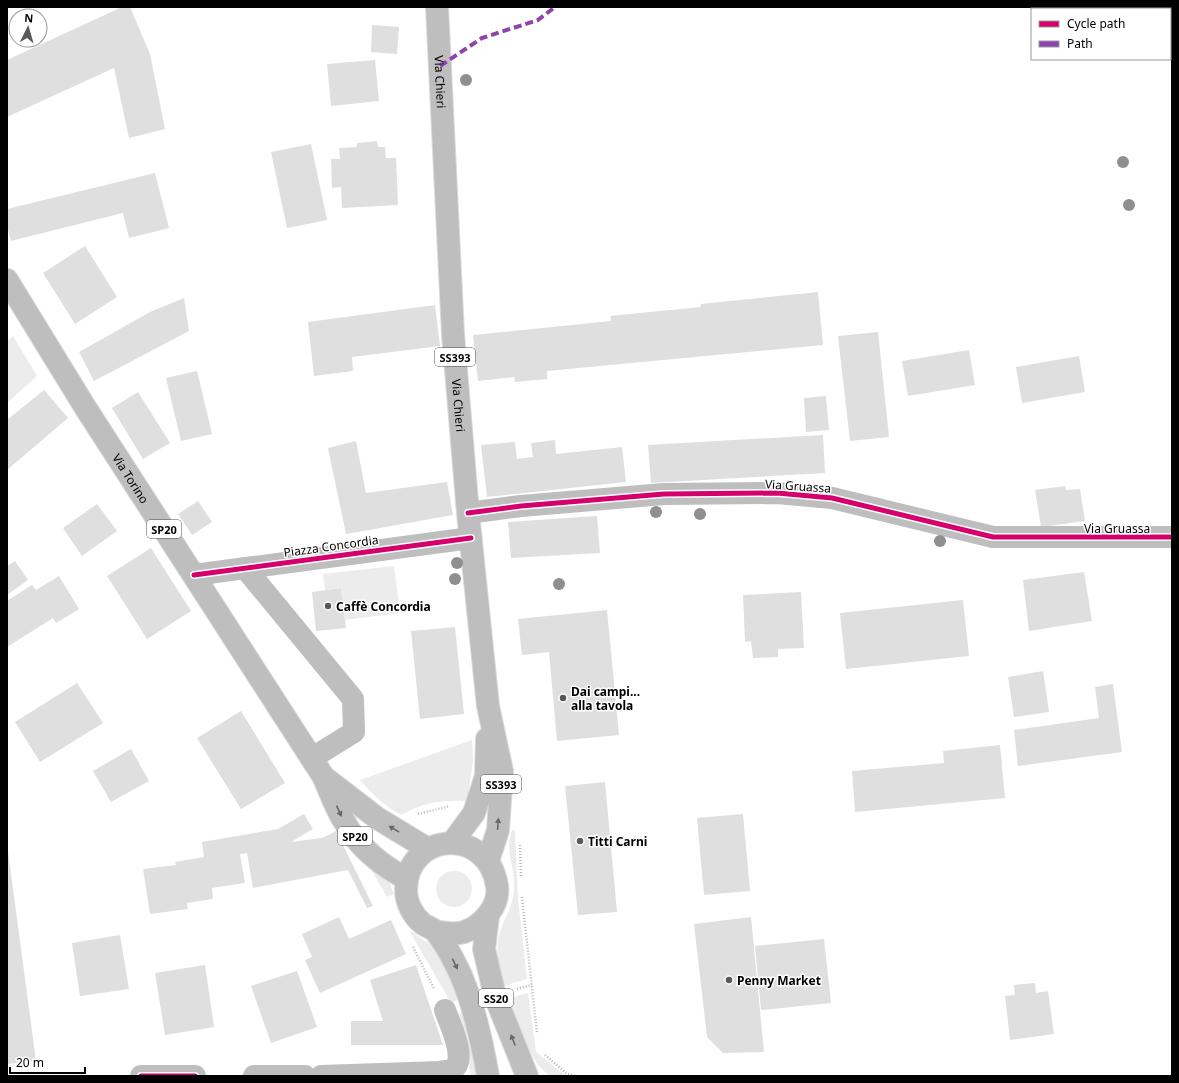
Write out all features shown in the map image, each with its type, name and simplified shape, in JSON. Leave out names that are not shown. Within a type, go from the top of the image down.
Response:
[{"type":"main road","name":"Via Chieri","points":[[437,7],[453,334],[468,513],[488,706],[502,771],[498,830],[488,861]]},
{"type":"main road","name":"Via Torino","points":[[10,291],[317,767]]},
{"type":"main road","name":"Via Gruassa","points":[[468,513],[521,506],[664,494],[776,493],[832,498],[992,537],[1172,537]]},
{"type":"main road","name":"Piazza Concordia","points":[[194,575],[471,538]]},
{"type":"main road","points":[[245,568],[353,699],[354,732],[317,767]]},
{"type":"main road","name":"Via Chieri","points":[[452,843],[475,809],[486,776],[488,706]]},
{"type":"main road","name":"SP20","points":[[317,767],[377,818],[428,850]]},
{"type":"main road","name":"SP20","points":[[317,767],[344,822],[376,859],[386,868],[407,879]]},
{"type":"main road","points":[[452,843],[466,845],[478,851],[488,861],[495,874],[497,889],[494,903],[488,916],[477,926],[464,932],[449,934],[435,931],[424,925],[415,916],[408,904],[406,892],[407,879],[414,862],[428,850],[439,844],[452,843]]},
{"type":"main road","name":"SS20","points":[[488,916],[484,950],[495,996],[527,1076]]},
{"type":"main road","name":"SS20","points":[[435,931],[456,963],[478,1030],[488,1076]]},
{"type":"main road","points":[[321,1076],[440,1072],[452,1070],[456,1066],[459,1055],[457,1044],[445,1010]]},
{"type":"main road","points":[[141,1076],[195,1076]]},
{"type":"main road","points":[[254,1076],[305,1076]]},
{"type":"path","points":[[398,831],[410,819],[423,812],[448,806],[464,806],[475,809]]},
{"type":"path","points":[[519,839],[522,884]]},
{"type":"path","points":[[522,891],[537,1035]]},
{"type":"path","points":[[409,941],[445,1010]]},
{"type":"path","points":[[495,996],[532,984]]},
{"type":"path","points":[[544,1054],[566,1073],[576,1076]]},
{"type":"shaded area","points":[[13,336],[37,376],[7,403],[7,341]]},
{"type":"shaded area","points":[[394,566],[400,613],[345,620],[341,588],[325,590],[323,574]]},
{"type":"shaded area","points":[[472,740],[473,761],[467,801],[433,803],[418,807],[401,815],[379,799],[360,780]]},
{"type":"shaded area","points":[[513,829],[515,831],[518,899],[527,979],[504,986],[498,959],[498,939],[512,902],[514,889],[509,848],[510,835]]},
{"type":"shaded area","points":[[375,865],[388,879],[394,894],[387,897],[371,869]]},
{"type":"shaded area","points":[[458,871],[467,876],[471,882],[471,896],[467,902],[458,907],[450,907],[441,902],[437,896],[436,885],[441,876],[447,872]]},
{"type":"shaded area","points":[[409,930],[440,951],[462,998],[451,1003]]},
{"type":"shaded area","points":[[528,993],[536,1052],[566,1076],[553,1076],[538,1065],[531,1055],[519,1030],[506,999]]},
{"type":"shaded area","points":[[466,1010],[479,1076],[470,1076],[468,1047],[459,1014]]},
{"type":"building","points":[[122,7],[130,7],[150,54],[165,129],[129,138],[114,68],[7,117],[7,60],[33,48],[48,48],[48,41]]},
{"type":"building","points":[[372,25],[399,27],[397,54],[371,52]]},
{"type":"building","points":[[375,60],[379,101],[331,106],[327,64]]},
{"type":"building","points":[[377,141],[378,147],[385,147],[386,158],[396,158],[398,205],[342,208],[341,187],[332,188],[331,159],[340,159],[339,148],[357,147],[357,143]]},
{"type":"building","points":[[311,144],[327,220],[287,228],[271,152]]},
{"type":"building","points":[[155,173],[169,228],[129,238],[123,213],[11,241],[7,226],[7,209]]},
{"type":"building","points":[[85,246],[117,297],[75,324],[43,273]]},
{"type":"building","points":[[818,292],[823,345],[547,371],[547,379],[515,382],[514,377],[478,381],[473,335],[611,321],[610,316],[701,307],[701,304]]},
{"type":"building","points":[[184,298],[189,331],[94,381],[79,352],[150,312]]},
{"type":"building","points":[[435,305],[440,346],[352,357],[353,371],[314,376],[308,322]]},
{"type":"building","points":[[878,332],[889,437],[850,441],[838,336]]},
{"type":"building","points":[[969,350],[975,385],[908,396],[902,361]]},
{"type":"building","points":[[1079,356],[1085,392],[1022,403],[1016,367]]},
{"type":"building","points":[[197,371],[212,434],[181,441],[166,378]]},
{"type":"building","points":[[44,390],[68,418],[7,470],[7,420]]},
{"type":"building","points":[[138,392],[170,443],[143,459],[112,408]]},
{"type":"building","points":[[826,396],[829,430],[806,432],[804,398]]},
{"type":"building","points":[[823,435],[825,473],[651,483],[648,445]]},
{"type":"building","points":[[555,440],[556,454],[622,447],[626,482],[487,497],[481,445],[515,442],[517,459],[533,457],[531,443]]},
{"type":"building","points":[[356,441],[366,493],[447,482],[453,515],[346,534],[328,448]]},
{"type":"building","points":[[1065,486],[1066,490],[1080,489],[1085,521],[1041,527],[1035,490]]},
{"type":"building","points":[[198,501],[212,522],[192,535],[178,514]]},
{"type":"building","points":[[97,504],[117,531],[82,556],[63,528]]},
{"type":"building","points":[[597,516],[600,553],[511,558],[508,522]]},
{"type":"building","points":[[151,548],[191,611],[147,639],[107,576]]},
{"type":"building","points":[[15,561],[28,580],[7,595],[7,566]]},
{"type":"building","points":[[1084,572],[1092,621],[1029,631],[1023,580]]},
{"type":"building","points":[[59,576],[79,609],[56,623],[53,618],[7,647],[7,601],[32,585],[36,590]]},
{"type":"building","name":"Caffè Concordia","points":[[341,588],[346,628],[316,631],[312,592]]},
{"type":"building","points":[[801,592],[804,648],[778,649],[778,657],[753,658],[751,641],[745,642],[743,595]]},
{"type":"building","points":[[963,600],[969,656],[846,669],[840,613]]},
{"type":"building","points":[[607,610],[619,735],[557,741],[549,652],[522,655],[518,619]]},
{"type":"building","points":[[455,627],[464,714],[420,719],[411,631]]},
{"type":"building","points":[[1043,671],[1049,712],[1014,717],[1008,677]]},
{"type":"building","points":[[77,683],[103,723],[40,762],[15,722]]},
{"type":"building","points":[[1113,684],[1122,752],[1018,766],[1014,730],[1099,718],[1095,687]]},
{"type":"building","points":[[241,711],[285,783],[241,809],[197,738]]},
{"type":"building","points":[[1000,745],[1005,798],[855,812],[852,771],[944,763],[943,751]]},
{"type":"building","points":[[131,749],[149,781],[111,802],[93,771]]},
{"type":"building","points":[[605,782],[617,912],[578,915],[565,786]]},
{"type":"building","points":[[304,814],[313,829],[291,842],[322,838],[336,831],[373,906],[367,908],[348,870],[253,888],[247,853],[240,854],[245,883],[212,888],[213,899],[187,903],[188,909],[150,914],[143,869],[176,865],[175,862],[204,857],[202,842],[278,829]]},
{"type":"building","points":[[743,814],[750,891],[704,895],[697,818]]},
{"type":"building","points":[[7,844],[36,1061],[7,1064]]},
{"type":"building","points":[[339,917],[349,939],[391,920],[406,954],[320,993],[305,960],[312,957],[302,934]]},
{"type":"building","name":"Penny Market","points":[[751,917],[764,1052],[723,1053],[707,1037],[694,924]]},
{"type":"building","points":[[120,935],[129,989],[80,996],[72,943]]},
{"type":"building","points":[[824,939],[831,1003],[761,1010],[755,946]]},
{"type":"building","points":[[205,965],[214,1027],[165,1035],[155,973]]},
{"type":"building","points":[[416,965],[443,1045],[351,1045],[351,1021],[383,1021],[370,980]]},
{"type":"building","points":[[297,971],[317,1027],[271,1043],[251,986]]},
{"type":"building","points":[[1035,983],[1036,993],[1048,991],[1054,1034],[1010,1040],[1005,996],[1015,995],[1014,985]]},
{"type":"marked path","points":[[440,66],[482,38],[538,20],[555,7]]},
{"type":"cycle path","points":[[468,513],[521,506],[664,494],[777,493],[832,498],[993,537],[1172,537]]},
{"type":"cycle path","points":[[194,575],[471,538]]},
{"type":"cycle path","points":[[141,1076],[195,1076]]},
{"type":"place","name":"Caffè Concordia","points":[[328,606]]},
{"type":"place","name":"Dai campi... alla tavola","points":[[563,698]]},
{"type":"place","name":"Titti Carni","points":[[580,841]]},
{"type":"place","name":"Penny Market","points":[[729,980]]}]
